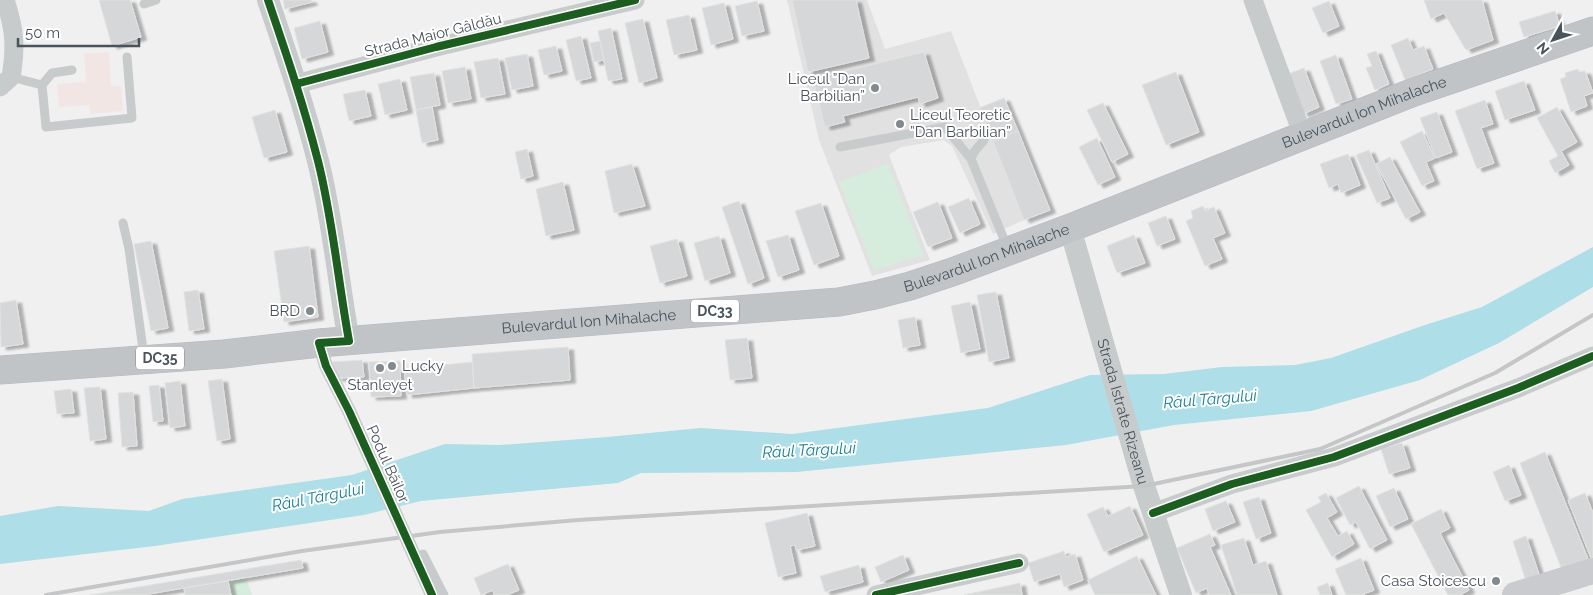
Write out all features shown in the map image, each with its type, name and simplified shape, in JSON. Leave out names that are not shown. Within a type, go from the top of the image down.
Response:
[{"type":"highway","name":"Bulevardul Ion Mihalache","points":[[319,343],[839,302],[875,295],[910,286],[1009,251],[1414,92],[1593,31]]},
{"type":"highway","name":"DC35","points":[[0,370],[224,354],[319,343]]},
{"type":"main road","points":[[1515,595],[1568,584],[1593,571]]},
{"type":"street","points":[[4,0],[12,22],[15,52],[6,82]]},
{"type":"street","points":[[268,0],[296,84],[318,162],[330,222],[348,341]]},
{"type":"street","name":"Strada Maior Gâldău","points":[[296,84],[436,47],[635,0]]},
{"type":"street","points":[[1253,0],[1303,136]]},
{"type":"street","name":"Strada Istrate Rizeanu","points":[[1070,228],[1143,482],[1181,595]]},
{"type":"street","name":"Podul Băilor","points":[[319,343],[326,366],[349,411],[432,595]]},
{"type":"street","points":[[1153,513],[1232,484],[1334,456],[1518,388],[1593,356]]},
{"type":"street","points":[[876,595],[1019,563]]},
{"type":"lane","points":[[144,4],[156,0]]},
{"type":"lane","points":[[72,70],[52,73],[42,85],[46,127],[132,118],[127,57]]},
{"type":"lane","points":[[6,82],[42,85]]},
{"type":"lane","points":[[840,148],[945,127],[971,159],[1002,230],[1009,251]]},
{"type":"lane","points":[[971,159],[984,140]]},
{"type":"lane","points":[[123,223],[130,249],[145,359]]},
{"type":"lane","points":[[423,554],[444,595]]},
{"type":"shaded area","name":"Liceul Teoretic ”Dan Barbilian”","points":[[787,0],[867,0],[885,49],[951,31],[1024,220],[993,234],[952,146],[944,140],[901,147],[889,155],[930,260],[872,276],[819,140]]},
{"type":"shaded area","points":[[109,52],[111,86],[121,86],[123,111],[90,114],[89,105],[59,107],[57,84],[86,82],[84,54]]},
{"type":"green space","points":[[888,164],[923,255],[874,270],[839,182]]},
{"type":"green space","points":[[246,578],[252,595],[231,595],[228,581]]},
{"type":"water","name":"Râul Târgului","points":[[1593,247],[1593,287],[1499,343],[1420,380],[1311,411],[1174,425],[1066,445],[797,472],[641,473],[618,483],[421,501],[364,515],[155,546],[0,564],[0,516],[58,506],[149,511],[182,499],[352,475],[445,444],[500,445],[701,428],[792,434],[988,408],[1090,375],[1164,374],[1222,367],[1295,365],[1331,358],[1482,307]]},
{"type":"building","points":[[99,0],[130,0],[141,37],[112,46]]},
{"type":"building","points":[[283,0],[311,0],[312,2],[285,9]]},
{"type":"building","points":[[792,0],[856,0],[869,58],[808,72]]},
{"type":"building","points":[[1424,0],[1482,0],[1493,40],[1466,50],[1444,13],[1431,19]]},
{"type":"building","points":[[757,1],[764,31],[742,36],[735,6]]},
{"type":"building","points":[[1329,1],[1339,26],[1323,33],[1312,8]]},
{"type":"building","points":[[724,3],[733,39],[711,45],[702,8]]},
{"type":"building","points":[[1555,11],[1560,26],[1524,37],[1519,22]]},
{"type":"building","points":[[689,15],[697,50],[674,55],[666,20]]},
{"type":"building","points":[[643,19],[657,78],[639,83],[625,23]]},
{"type":"building","points":[[320,21],[328,52],[302,59],[294,28]]},
{"type":"building","points":[[611,28],[622,79],[608,81],[598,31]]},
{"type":"building","points":[[581,36],[591,78],[576,81],[566,40]]},
{"type":"building","points":[[1408,38],[1413,50],[1424,46],[1433,69],[1405,80],[1391,45]]},
{"type":"building","points":[[600,41],[604,60],[594,62],[590,43]]},
{"type":"building","points":[[556,46],[562,71],[544,75],[538,50]]},
{"type":"building","points":[[1376,51],[1389,84],[1375,90],[1366,68],[1372,66],[1367,54]]},
{"type":"building","name":"Liceul ”Dan Barbilian”","points":[[924,52],[938,98],[920,104],[918,97],[843,116],[845,122],[825,127],[813,79]]},
{"type":"building","points":[[527,54],[533,86],[512,90],[505,58]]},
{"type":"building","points":[[1336,55],[1352,99],[1336,104],[1320,61]]},
{"type":"building","points":[[498,58],[505,94],[481,98],[474,62]]},
{"type":"building","points":[[465,67],[471,99],[448,103],[442,71]]},
{"type":"building","points":[[1304,68],[1319,107],[1303,114],[1288,74]]},
{"type":"building","points":[[1578,69],[1579,72],[1585,71],[1593,93],[1584,96],[1587,106],[1571,112],[1560,79],[1566,77],[1565,73]]},
{"type":"building","points":[[1176,72],[1199,132],[1166,145],[1142,85]]},
{"type":"building","points":[[434,73],[440,105],[416,110],[410,77]]},
{"type":"building","points":[[400,79],[407,110],[385,115],[378,84]]},
{"type":"building","points":[[1524,81],[1535,110],[1505,120],[1495,91]]},
{"type":"building","points":[[365,90],[371,116],[349,121],[343,94]]},
{"type":"building","points":[[1004,98],[1018,131],[993,141],[979,108]]},
{"type":"building","points":[[1485,100],[1493,124],[1481,128],[1494,163],[1477,169],[1455,111]]},
{"type":"building","points":[[1103,103],[1128,154],[1112,162],[1087,110]]},
{"type":"building","points":[[432,107],[438,140],[422,143],[416,110]]},
{"type":"building","points":[[1557,107],[1577,142],[1561,151],[1569,165],[1555,173],[1549,161],[1558,156],[1537,118]]},
{"type":"building","points":[[275,110],[287,152],[264,158],[252,117]]},
{"type":"building","points":[[1437,112],[1452,152],[1436,158],[1420,118]]},
{"type":"building","points":[[1018,131],[1050,210],[1024,220],[993,141]]},
{"type":"building","points":[[1422,131],[1435,158],[1426,162],[1434,181],[1422,186],[1400,142]]},
{"type":"building","points":[[1097,138],[1115,177],[1098,185],[1079,147]]},
{"type":"building","points":[[527,149],[533,176],[521,179],[515,152]]},
{"type":"building","points":[[1369,150],[1390,198],[1377,203],[1356,155]]},
{"type":"building","points":[[1348,154],[1360,185],[1341,193],[1338,184],[1329,188],[1320,164]]},
{"type":"building","points":[[1390,157],[1420,212],[1406,219],[1376,164]]},
{"type":"building","points":[[632,164],[645,206],[614,213],[605,171]]},
{"type":"building","points":[[563,182],[574,230],[546,236],[536,189]]},
{"type":"building","points":[[969,198],[980,224],[960,233],[948,207]]},
{"type":"building","points":[[739,201],[764,278],[748,284],[722,207]]},
{"type":"building","points":[[938,202],[952,238],[928,247],[913,212]]},
{"type":"building","points":[[821,203],[839,256],[814,265],[795,211]]},
{"type":"building","points":[[1203,206],[1205,211],[1214,207],[1225,233],[1213,238],[1222,259],[1205,266],[1186,221],[1193,218],[1191,211]]},
{"type":"building","points":[[1166,216],[1175,239],[1157,246],[1148,223]]},
{"type":"building","points":[[788,235],[799,270],[778,277],[766,241]]},
{"type":"building","points":[[1134,235],[1145,263],[1117,273],[1107,246]]},
{"type":"building","points":[[719,236],[730,273],[705,281],[694,243]]},
{"type":"building","points":[[677,239],[687,276],[660,283],[650,246]]},
{"type":"building","points":[[151,241],[168,328],[151,331],[134,244]]},
{"type":"building","points":[[309,246],[318,317],[284,322],[274,251]]},
{"type":"building","points":[[198,290],[204,329],[189,331],[184,292]]},
{"type":"building","points":[[996,292],[1009,358],[989,362],[977,295]]},
{"type":"building","points":[[16,300],[23,344],[1,347],[0,303]]},
{"type":"building","points":[[970,302],[980,349],[961,353],[951,306]]},
{"type":"building","points":[[915,317],[920,345],[903,348],[898,320]]},
{"type":"building","points":[[747,338],[752,378],[730,380],[725,340]]},
{"type":"building","points":[[568,347],[570,380],[474,388],[472,354]]},
{"type":"building","points":[[362,360],[364,377],[337,378],[332,362]]},
{"type":"building","points":[[400,361],[401,396],[371,397],[369,362]]},
{"type":"building","points":[[472,362],[474,388],[407,395],[404,369]]},
{"type":"building","points":[[222,379],[230,439],[217,441],[208,381]]},
{"type":"building","points":[[180,381],[185,426],[170,428],[165,383]]},
{"type":"building","points":[[159,385],[163,421],[153,422],[149,386]]},
{"type":"building","points":[[100,387],[106,439],[90,441],[84,388]]},
{"type":"building","points":[[71,389],[74,413],[57,414],[54,391]]},
{"type":"building","points":[[133,392],[137,446],[122,447],[118,393]]},
{"type":"building","points":[[1402,443],[1410,468],[1389,474],[1381,449]]},
{"type":"building","points":[[1545,452],[1590,564],[1564,575],[1520,463]]},
{"type":"building","points":[[1509,465],[1521,495],[1505,501],[1493,472]]},
{"type":"building","points":[[1359,486],[1387,540],[1370,549],[1356,522],[1350,525],[1336,498]]},
{"type":"building","points":[[1394,488],[1408,519],[1390,527],[1376,496]]},
{"type":"building","points":[[1326,493],[1337,512],[1327,518],[1338,536],[1347,531],[1354,544],[1332,557],[1306,510],[1321,502],[1318,497]]},
{"type":"building","points":[[1585,493],[1593,513],[1593,563],[1568,500]]},
{"type":"building","points":[[1259,497],[1271,533],[1256,539],[1243,502]]},
{"type":"building","points":[[1226,501],[1235,522],[1213,531],[1205,509]]},
{"type":"building","points":[[1130,506],[1143,535],[1104,552],[1087,514],[1103,507],[1108,516]]},
{"type":"building","points":[[1441,509],[1450,528],[1440,533],[1469,590],[1460,595],[1448,595],[1411,524]]},
{"type":"building","points":[[807,513],[815,546],[796,550],[795,545],[790,546],[796,573],[778,577],[765,523]]},
{"type":"building","points":[[1210,534],[1215,545],[1210,547],[1231,595],[1209,595],[1207,588],[1196,593],[1177,548]]},
{"type":"building","points":[[1526,536],[1541,580],[1527,584],[1513,541]]},
{"type":"building","points":[[1244,538],[1253,565],[1266,561],[1277,595],[1237,595],[1221,545]]},
{"type":"building","points":[[1064,551],[1066,557],[1075,554],[1083,580],[1064,587],[1060,574],[1034,582],[1028,563]]},
{"type":"building","points":[[903,555],[909,570],[881,582],[875,567]]},
{"type":"building","points":[[1137,556],[1156,595],[1095,595],[1088,580]]},
{"type":"building","points":[[1361,558],[1374,590],[1361,595],[1346,595],[1335,569]]},
{"type":"building","points":[[301,560],[303,568],[143,595],[90,595]]},
{"type":"building","points":[[508,564],[519,590],[507,595],[494,595],[493,590],[481,595],[474,578]]},
{"type":"building","points":[[859,565],[863,582],[825,592],[820,576]]},
{"type":"building","points":[[228,581],[231,595],[185,595],[184,588]]},
{"type":"building","points":[[1020,583],[1022,595],[964,595]]},
{"type":"building","points":[[1328,583],[1332,595],[1320,595],[1317,587]]},
{"type":"railway","points":[[46,595],[302,551],[440,532],[578,520],[1144,486],[1320,449],[1495,373],[1593,315]]},
{"type":"cycle path","points":[[268,0],[301,100],[318,161],[332,228],[349,341],[319,343],[326,366],[349,411],[432,595]]},
{"type":"cycle path","points":[[296,84],[436,47],[635,0]]},
{"type":"cycle path","points":[[1153,513],[1232,484],[1334,457],[1518,388],[1593,356]]},
{"type":"cycle path","points":[[876,595],[1019,563]]},
{"type":"place","name":"Liceul ”Dan Barbilian”","points":[[875,88]]},
{"type":"place","name":"Liceul Teoretic ”Dan Barbilian”","points":[[900,124]]},
{"type":"place","name":"BRD","points":[[310,311]]},
{"type":"place","name":"Lucky","points":[[392,366]]},
{"type":"place","name":"Stanleyet","points":[[380,368]]},
{"type":"place","name":"Casa Stoicescu","points":[[1496,581]]}]
